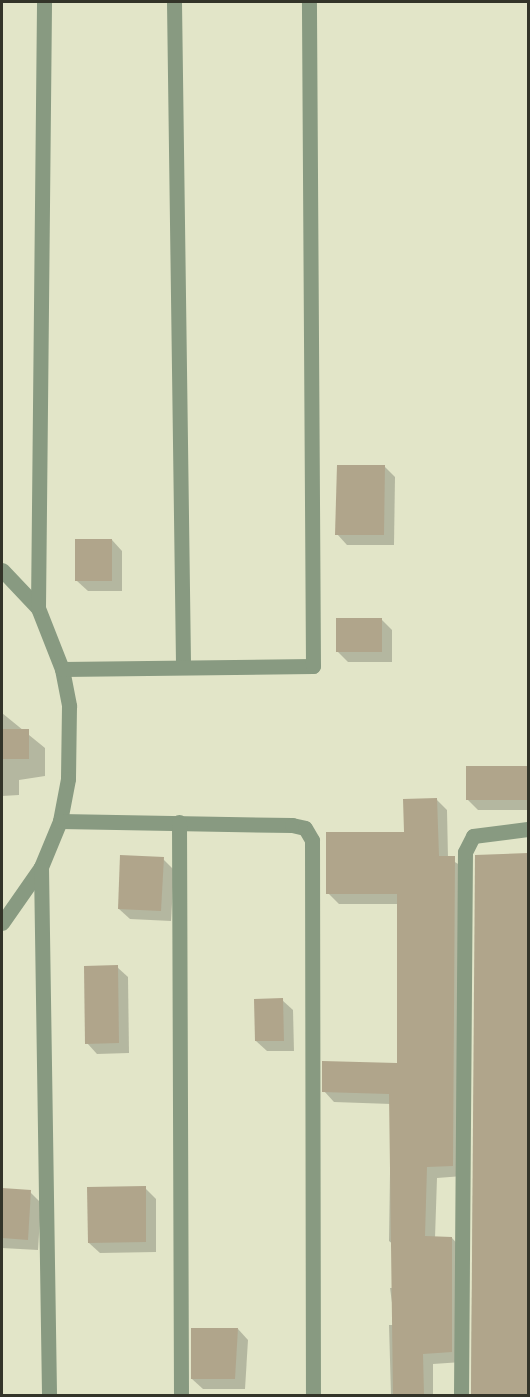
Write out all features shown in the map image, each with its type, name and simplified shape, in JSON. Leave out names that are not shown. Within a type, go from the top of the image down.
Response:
[{"type":"street","points":[[38,608],[44,2]]},
{"type":"street","points":[[174,2],[183,667]]},
{"type":"street","points":[[62,669],[313,666],[309,2]]},
{"type":"street","points":[[2,570],[38,608],[62,669],[69,740],[60,821],[40,867],[2,923]]},
{"type":"street","points":[[60,821],[292,825],[305,828],[312,840],[313,1395]]},
{"type":"street","points":[[179,822],[181,1395]]},
{"type":"street","points":[[461,1395],[465,852],[473,836],[528,829]]},
{"type":"street","points":[[40,867],[50,1395]]},
{"type":"building","points":[[337,465],[385,465],[384,535],[335,535]]},
{"type":"building","points":[[75,539],[112,539],[112,581],[75,581]]},
{"type":"building","points":[[336,618],[382,618],[382,652],[336,652]]},
{"type":"building","points":[[2,729],[29,729],[29,759],[2,759]]},
{"type":"building","points":[[466,766],[528,766],[528,800],[466,800]]},
{"type":"building","points":[[437,798],[439,856],[455,856],[453,1166],[427,1167],[425,1236],[452,1237],[452,1352],[423,1354],[424,1395],[393,1395],[389,1094],[322,1092],[322,1061],[397,1063],[397,894],[326,894],[326,832],[404,832],[403,799]]},
{"type":"building","points":[[528,853],[528,1395],[471,1395],[475,855]]},
{"type":"building","points":[[120,855],[164,857],[161,911],[118,909]]},
{"type":"building","points":[[118,965],[119,1043],[85,1044],[84,966]]},
{"type":"building","points":[[283,998],[284,1041],[255,1041],[254,999]]},
{"type":"building","points":[[146,1186],[146,1242],[88,1243],[87,1187]]},
{"type":"building","points":[[2,1188],[31,1190],[28,1240],[2,1238]]},
{"type":"building","points":[[191,1328],[238,1328],[235,1379],[191,1379]]}]
